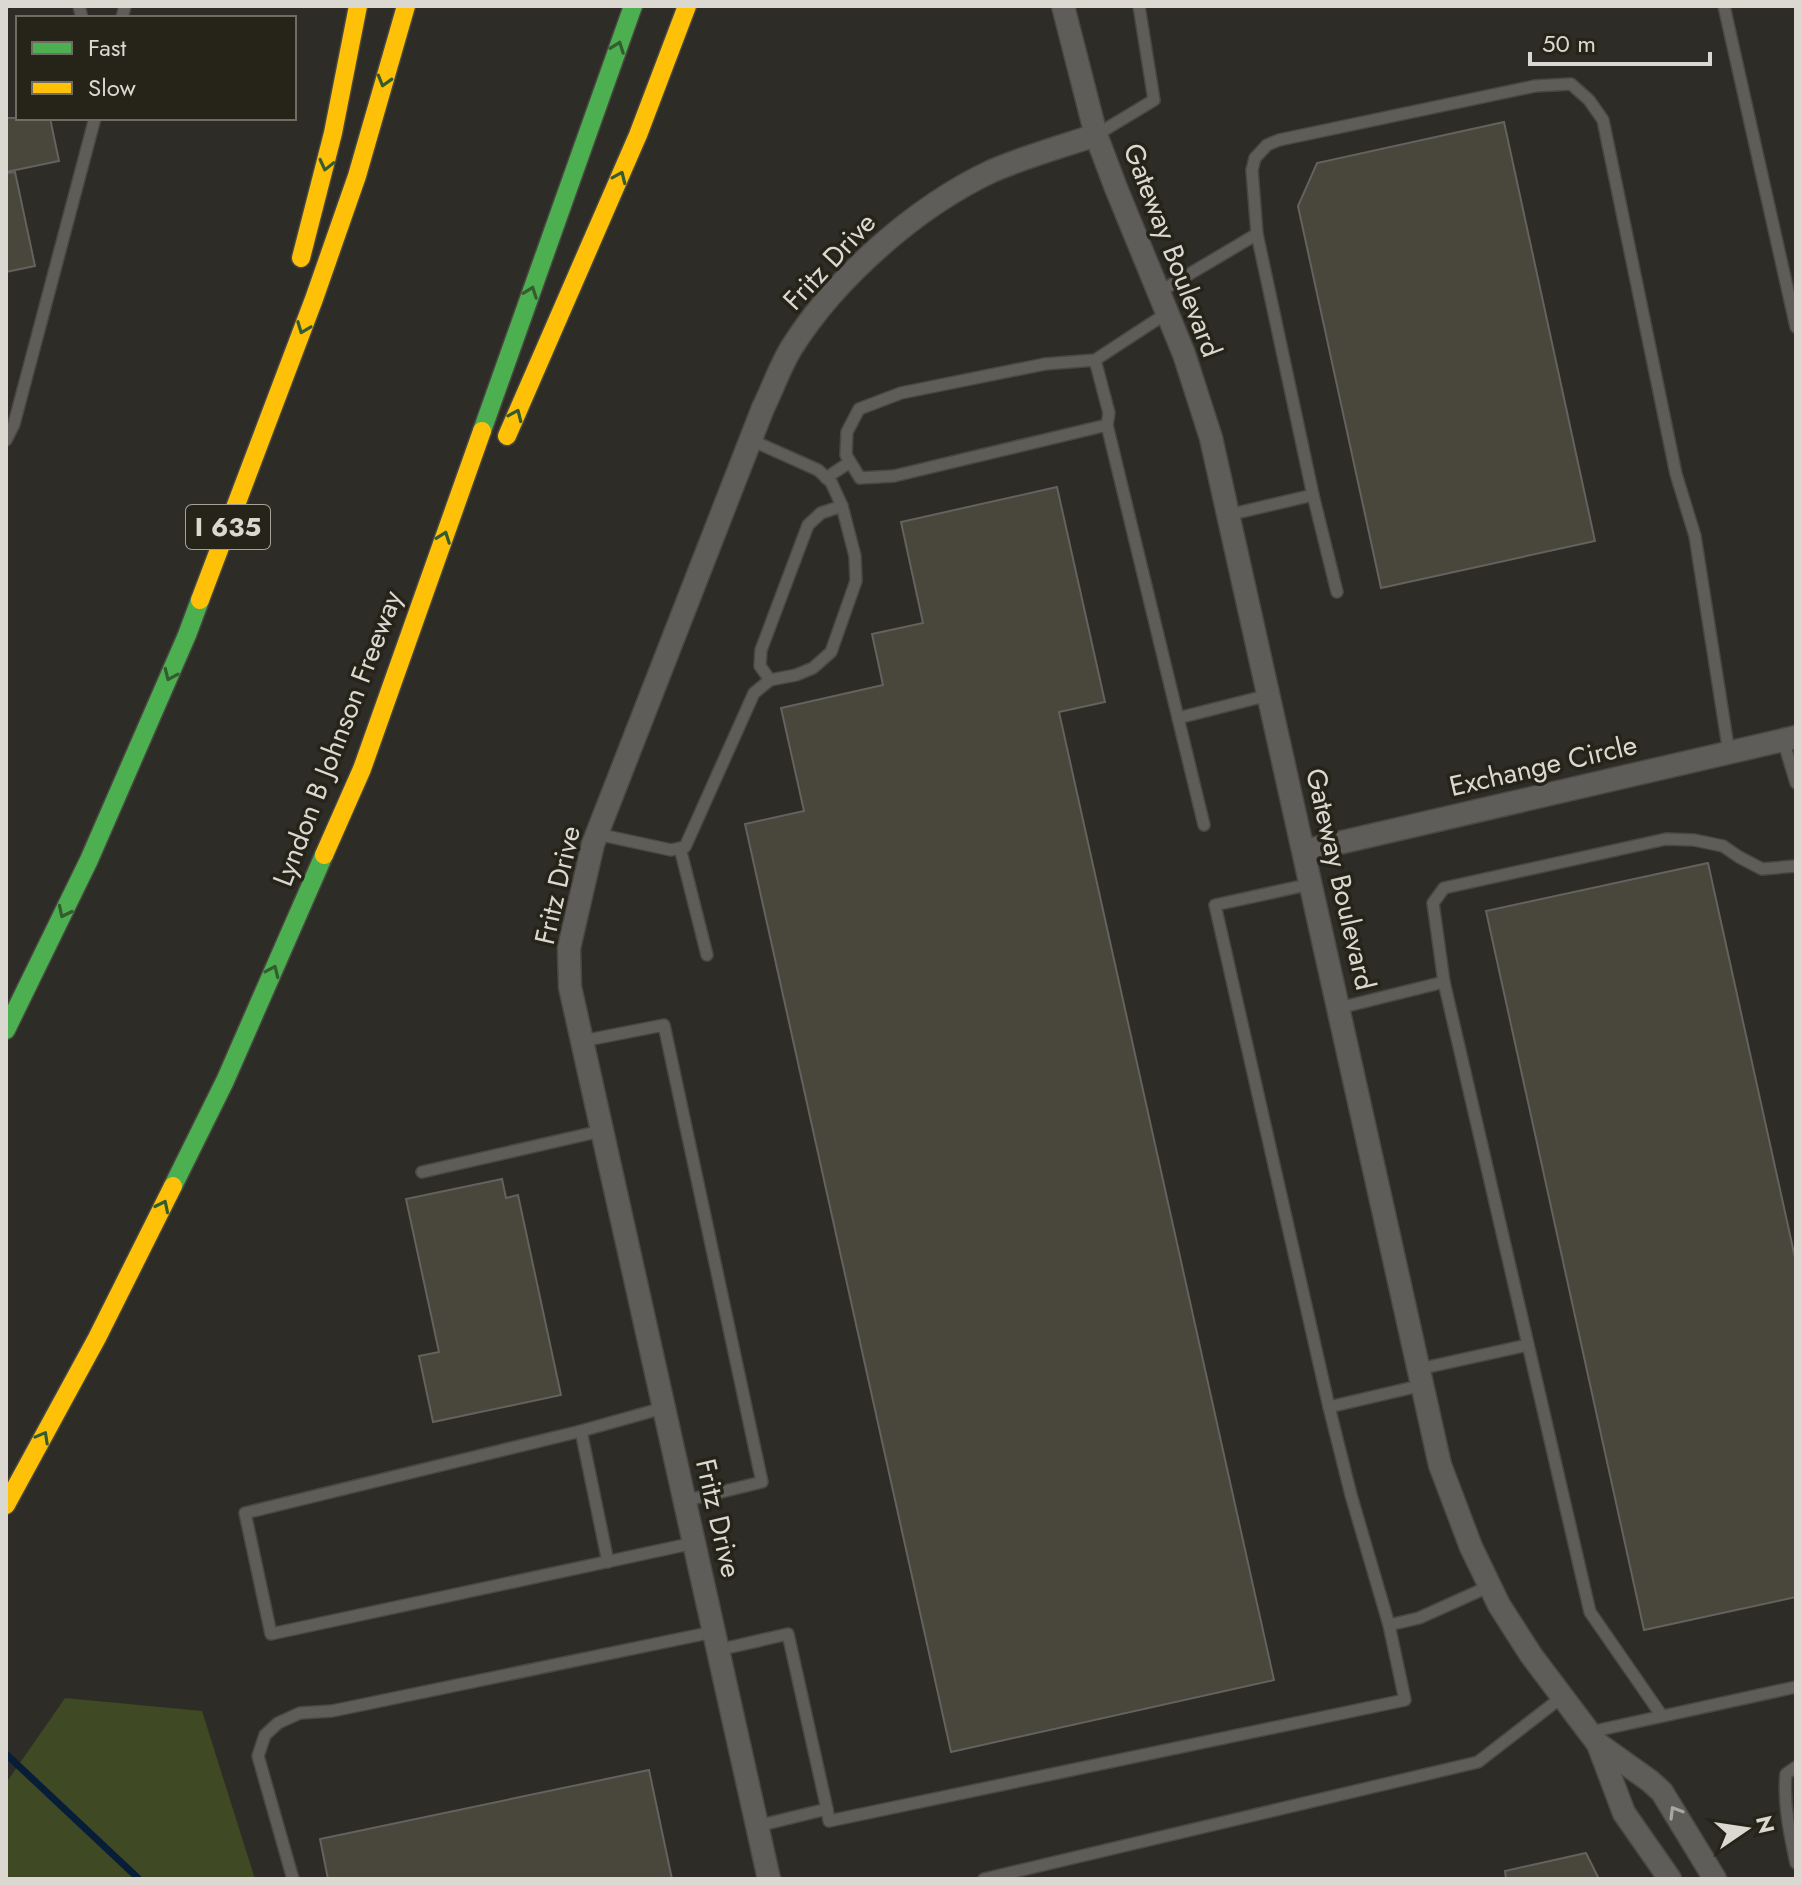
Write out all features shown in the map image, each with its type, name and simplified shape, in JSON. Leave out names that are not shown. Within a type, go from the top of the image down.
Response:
[{"type":"highway","points":[[296,278],[345,83],[358,6]]},
{"type":"highway","name":"I 635","points":[[6,1030],[89,860],[187,635],[357,176],[406,6]]},
{"type":"highway","name":"Lyndon B Johnson Freeway","points":[[6,1505],[97,1338],[225,1081],[362,769],[633,6]]},
{"type":"highway","points":[[500,452],[638,135],[687,6]]},
{"type":"highway","points":[[187,635],[269,367]]},
{"type":"highway","points":[[362,769],[462,539]]},
{"type":"street","name":"Gateway Boulevard","points":[[1063,6],[1096,135],[1184,354],[1211,438],[1440,1465],[1455,1508],[1499,1605],[1531,1655],[1593,1738],[1624,1813],[1670,1879]]},
{"type":"street","name":"Fritz Drive","points":[[769,1879],[570,987],[569,948],[574,921],[597,834],[763,408],[791,349],[830,296],[893,235],[948,196],[993,171],[1096,135]]},
{"type":"street","name":"Exchange Circle","points":[[1304,851],[1790,738]]},
{"type":"street","name":"Gateway Boulevard","points":[[1593,1738],[1662,1792],[1715,1879]]},
{"type":"lane","points":[[1096,135],[1154,100],[1139,6]]},
{"type":"lane","points":[[1724,6],[1796,327]]},
{"type":"lane","points":[[1337,592],[1257,234],[1252,170],[1255,158],[1267,145],[1279,140],[1535,86],[1571,84],[1589,100],[1603,120],[1676,474],[1695,536],[1729,753]]},
{"type":"lane","points":[[6,440],[14,424],[94,120]]},
{"type":"lane","points":[[1107,425],[894,476],[860,478],[846,455],[847,432],[859,409],[901,393],[1045,364],[1095,360],[1163,303],[1257,234]]},
{"type":"lane","points":[[1095,360],[1109,413],[1107,425],[1204,825]]},
{"type":"lane","points":[[597,834],[671,850],[685,847],[754,693],[770,680],[813,668],[831,652],[856,581],[855,556],[842,506],[831,482],[818,470],[751,440]]},
{"type":"lane","points":[[826,478],[850,462]]},
{"type":"lane","points":[[1228,515],[1313,495]]},
{"type":"lane","points":[[770,680],[760,666],[761,650],[808,525],[821,513],[842,506]]},
{"type":"lane","points":[[1178,718],[1269,695]]},
{"type":"lane","points":[[1790,738],[1796,783]]},
{"type":"lane","points":[[1662,1716],[1590,1612],[1444,982],[1433,903],[1444,888],[1666,839],[1694,840],[1723,846],[1762,869],[1796,866]]},
{"type":"lane","points":[[680,848],[707,955]]},
{"type":"lane","points":[[293,1879],[258,1756],[265,1735],[278,1723],[300,1713],[332,1711],[716,1641],[788,1634],[829,1821],[1405,1700],[1389,1625],[1329,1407],[1215,905],[1311,884]]},
{"type":"lane","points":[[1339,1008],[1444,982]]},
{"type":"lane","points":[[582,1041],[664,1025],[762,1482],[684,1501]]},
{"type":"lane","points":[[422,1172],[601,1131]]},
{"type":"lane","points":[[1329,1407],[1528,1345]]},
{"type":"lane","points":[[663,1408],[245,1513],[271,1634],[694,1543]]},
{"type":"lane","points":[[581,1431],[608,1562]]},
{"type":"lane","points":[[1389,1625],[1419,1618],[1490,1586]]},
{"type":"lane","points":[[1593,1738],[1662,1716],[1796,1687]]},
{"type":"lane","points":[[984,1879],[1478,1762],[1562,1697]]},
{"type":"lane","points":[[1796,1767],[1786,1774],[1785,1785],[1796,1863]]},
{"type":"lane","points":[[757,1826],[827,1809]]},
{"type":"green space","points":[[65,1698],[202,1711],[255,1879],[6,1879],[6,1783]]},
{"type":"building","points":[[6,118],[50,120],[59,161],[6,172]]},
{"type":"building","points":[[1504,122],[1595,541],[1381,588],[1298,206],[1317,163]]},
{"type":"building","points":[[15,172],[35,266],[6,272],[6,173]]},
{"type":"building","points":[[1057,487],[1105,702],[1059,712],[1274,1680],[951,1752],[745,824],[804,811],[781,708],[883,685],[872,634],[923,623],[901,522]]},
{"type":"building","points":[[1708,863],[1796,1262],[1796,1597],[1644,1630],[1486,911]]},
{"type":"building","points":[[502,1179],[506,1198],[518,1195],[561,1395],[433,1422],[419,1356],[439,1352],[406,1199]]},
{"type":"building","points":[[649,1770],[672,1879],[328,1879],[320,1839]]},
{"type":"building","points":[[1586,1853],[1599,1879],[1506,1879],[1505,1871]]},
{"type":"waterway","points":[[6,1754],[139,1879]]},
{"type":"traffic: fast","points":[[482,431],[633,6]]},
{"type":"traffic: fast","points":[[6,1030],[89,860],[200,600]]},
{"type":"traffic: fast","points":[[173,1186],[225,1081],[324,855]]},
{"type":"traffic: slow","points":[[301,258],[333,133],[358,6]]},
{"type":"traffic: slow","points":[[200,600],[357,176],[406,6]]},
{"type":"traffic: slow","points":[[507,436],[638,135],[687,6]]},
{"type":"traffic: slow","points":[[324,855],[362,769],[482,431]]},
{"type":"traffic: slow","points":[[6,1505],[97,1338],[173,1186]]}]
